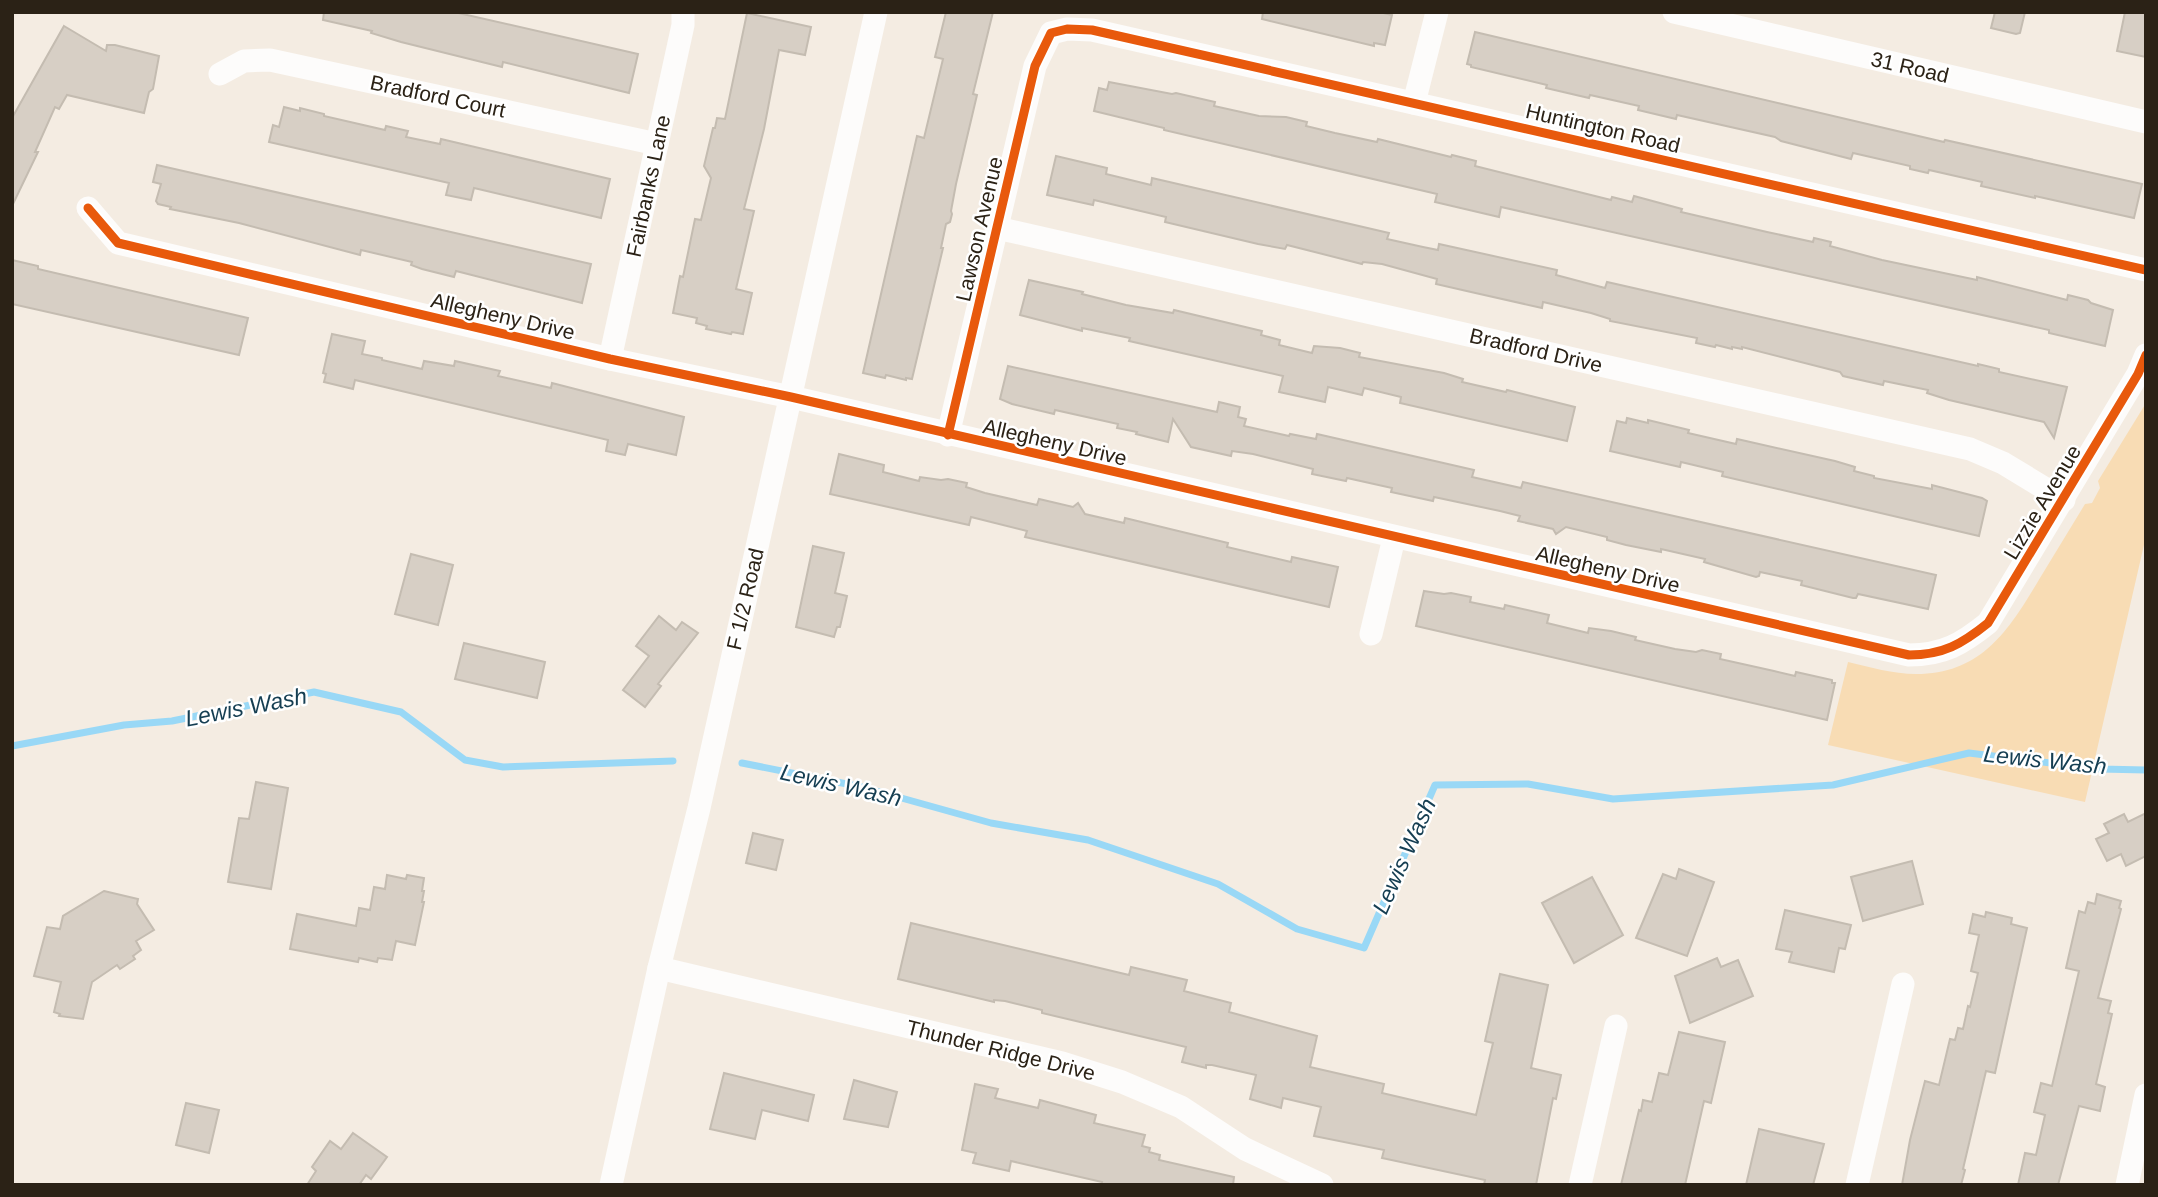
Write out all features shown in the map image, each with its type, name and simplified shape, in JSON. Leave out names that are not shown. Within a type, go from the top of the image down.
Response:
[{"type":"street","name":"Fairbanks Lane","points":[[610,359],[683,24],[683,12]]},
{"type":"street","name":"F 1/2 Road","points":[[611,1185],[699,808],[876,12]]},
{"type":"street","points":[[1414,103],[1437,12]]},
{"type":"street","name":"31 Road","points":[[1674,12],[2146,122]]},
{"type":"street","name":"Huntington Road","points":[[1051,33],[1067,29],[1093,30],[2146,270]]},
{"type":"street","name":"Lawson Avenue","points":[[948,435],[1035,66],[1051,33]]},
{"type":"street","name":"Bradford Court","points":[[220,74],[244,61],[270,60],[657,144]]},
{"type":"street","name":"Allegheny Drive","points":[[88,208],[118,243],[610,359],[790,397],[1884,651],[1930,655],[1948,649]]},
{"type":"street","name":"Bradford Drive","points":[[997,228],[1970,449],[2003,463],[2064,500]]},
{"type":"street","name":"Lizzie Avenue","points":[[1948,649],[1967,640],[1988,623],[2064,500],[2138,374],[2146,355]]},
{"type":"street","points":[[1371,635],[1394,538]]},
{"type":"street","name":"Thunder Ridge Drive","points":[[660,968],[1048,1060],[1122,1082],[1181,1107],[1245,1149],[1322,1185]]},
{"type":"street","points":[[1857,1185],[1903,984]]},
{"type":"street","points":[[1580,1185],[1616,1026]]},
{"type":"street","points":[[2127,1185],[2146,1095]]},
{"type":"shaded area","points":[[2146,403],[2146,536],[2085,802],[1828,745],[1848,662],[1899,673],[1939,672],[1977,657],[1992,645],[2017,614],[2085,504],[2092,503],[2100,488],[2098,481]]},
{"type":"building","points":[[324,12],[454,12],[638,54],[629,93],[503,62],[502,67],[401,42],[371,33],[372,31],[323,20]]},
{"type":"building","points":[[946,12],[993,12],[973,94],[977,95],[956,184],[952,214],[950,222],[946,224],[943,248],[912,379],[886,375],[885,378],[863,373],[917,136],[924,138],[943,59],[935,57]]},
{"type":"building","points":[[1263,12],[1379,12],[1392,15],[1385,45],[1374,43],[1374,46],[1262,19]]},
{"type":"building","points":[[1995,12],[2025,12],[2020,33],[1991,28]]},
{"type":"building","points":[[2125,12],[2146,12],[2146,57],[2117,51]]},
{"type":"building","points":[[747,13],[811,27],[805,55],[779,50],[764,129],[744,209],[754,211],[736,289],[752,293],[743,334],[731,334],[706,329],[707,326],[696,323],[697,318],[673,313],[695,219],[701,220],[711,178],[704,166],[713,128],[717,118],[725,119]]},
{"type":"building","points":[[64,26],[106,51],[107,45],[115,45],[159,56],[153,89],[149,92],[144,113],[67,95],[59,109],[55,107],[35,152],[38,152],[12,206],[12,118]]},
{"type":"building","points":[[1475,32],[1944,142],[1945,140],[2142,184],[2134,218],[1981,186],[1982,182],[1929,170],[1928,173],[1910,169],[1910,166],[1853,153],[1851,159],[1781,141],[1775,137],[1677,115],[1676,119],[1638,110],[1639,106],[1590,95],[1589,98],[1471,67],[1467,64]]},
{"type":"building","points":[[1109,82],[1176,93],[1215,102],[1214,106],[1259,116],[1286,117],[1307,122],[1306,126],[1335,133],[1377,142],[1378,139],[1451,157],[1452,155],[1476,161],[1475,166],[1611,200],[1612,197],[1632,202],[1634,196],[1682,209],[1681,212],[1813,242],[1814,238],[1831,242],[1830,246],[1882,260],[1977,280],[1977,277],[2067,300],[2068,295],[2088,300],[2113,310],[2105,346],[2049,333],[2049,330],[1501,207],[1499,217],[1435,202],[1437,194],[1094,111],[1099,88],[1107,90]]},
{"type":"building","points":[[284,107],[300,111],[300,108],[385,130],[386,126],[408,131],[406,137],[440,144],[441,139],[610,179],[601,218],[474,188],[471,200],[446,195],[449,183],[269,142],[273,125],[279,127]]},
{"type":"building","points":[[1056,156],[1107,168],[1106,174],[1151,185],[1152,178],[1389,233],[1387,239],[1438,250],[1439,244],[1557,270],[1556,275],[1605,288],[1607,282],[1978,364],[1999,369],[1999,372],[2067,387],[2054,438],[2044,422],[1949,400],[1927,393],[1928,390],[1884,381],[1883,385],[1843,376],[1840,372],[1742,347],[1732,349],[1696,343],[1697,338],[1610,321],[1591,313],[1543,302],[1542,308],[1436,284],[1437,279],[1382,264],[1362,264],[1287,245],[1285,249],[1258,244],[1165,222],[1166,217],[1094,200],[1093,205],[1047,195]]},
{"type":"building","points":[[157,165],[591,264],[582,303],[456,271],[454,277],[422,269],[411,265],[412,262],[361,250],[360,255],[239,223],[170,209],[171,207],[156,201],[161,184],[153,182]]},
{"type":"building","points":[[12,260],[38,266],[38,269],[248,318],[239,355],[12,304]]},
{"type":"building","points":[[1029,280],[1126,305],[1173,313],[1174,310],[1262,331],[1261,335],[1280,340],[1279,345],[1312,353],[1314,346],[1340,348],[1360,353],[1359,357],[1444,373],[1463,379],[1462,382],[1575,407],[1567,441],[1400,403],[1401,397],[1364,388],[1362,395],[1328,387],[1325,402],[1279,392],[1283,376],[1129,341],[1130,338],[1082,328],[1082,331],[1020,315]]},
{"type":"building","points":[[332,334],[365,341],[362,354],[382,360],[422,369],[424,361],[454,366],[455,361],[500,371],[498,376],[551,388],[552,383],[684,417],[676,455],[628,444],[625,455],[606,451],[608,440],[355,380],[353,389],[324,382],[326,374],[323,373]]},
{"type":"building","points":[[1008,366],[1217,412],[1219,402],[1240,407],[1238,417],[1246,419],[1244,426],[1316,439],[1317,434],[1474,470],[1472,477],[1521,488],[1523,482],[1936,575],[1928,609],[1858,594],[1853,598],[1801,585],[1802,581],[1760,572],[1756,577],[1704,562],[1705,559],[1661,549],[1661,552],[1626,545],[1607,540],[1607,537],[1566,527],[1556,534],[1553,529],[1518,521],[1520,516],[1500,511],[1434,497],[1433,501],[1391,492],[1392,488],[1312,474],[1313,469],[1253,454],[1232,451],[1231,456],[1191,447],[1173,419],[1168,442],[1117,428],[1118,424],[1012,404],[1000,399]]},
{"type":"building","points":[[1627,418],[1648,423],[1648,420],[1736,444],[1737,439],[1835,461],[1855,467],[1854,471],[1874,478],[1932,489],[1932,485],[1982,498],[1987,501],[1979,536],[1722,476],[1723,472],[1681,462],[1680,467],[1610,451],[1617,421],[1626,423]]},
{"type":"building","points":[[839,454],[884,465],[883,472],[919,481],[920,477],[948,479],[967,483],[966,487],[985,493],[1037,505],[1039,499],[1073,507],[1078,503],[1085,514],[1124,523],[1125,518],[1228,543],[1227,547],[1291,562],[1292,557],[1338,567],[1329,607],[1025,537],[1027,531],[971,517],[969,525],[830,494]]},
{"type":"building","points":[[813,546],[844,553],[835,593],[847,596],[840,627],[837,627],[834,637],[796,627]]},
{"type":"building","points":[[411,554],[453,565],[438,625],[395,614]]},
{"type":"building","points":[[1424,591],[1451,593],[1471,597],[1470,602],[1504,609],[1505,605],[1549,615],[1547,623],[1588,633],[1589,628],[1611,631],[1636,637],[1635,640],[1675,649],[1721,654],[1720,659],[1795,676],[1796,672],[1832,680],[1832,683],[1835,683],[1827,720],[1416,626]]},
{"type":"building","points":[[659,616],[676,630],[682,622],[698,633],[658,684],[661,686],[645,707],[623,690],[649,656],[636,646]]},
{"type":"building","points":[[464,643],[545,662],[537,698],[455,679]]},
{"type":"building","points":[[256,782],[288,788],[271,889],[228,882],[239,818],[249,819]]},
{"type":"building","points":[[2146,813],[2146,856],[2126,866],[2121,854],[2107,861],[2096,839],[2109,833],[2104,824],[2124,814],[2128,822]]},
{"type":"building","points":[[753,833],[783,840],[776,870],[746,863]]},
{"type":"building","points":[[1912,861],[1923,904],[1863,921],[1851,877]]},
{"type":"building","points":[[1679,869],[1714,882],[1687,956],[1636,938],[1663,874],[1676,879]]},
{"type":"building","points":[[387,875],[406,879],[407,875],[424,878],[424,902],[415,945],[396,941],[392,960],[378,958],[377,962],[359,958],[358,962],[290,949],[297,914],[356,926],[359,908],[370,910],[374,887],[385,889]]},
{"type":"building","points":[[1592,877],[1623,935],[1574,963],[1542,903]]},
{"type":"building","points":[[104,891],[138,899],[137,904],[154,930],[136,941],[141,950],[133,956],[135,959],[120,969],[117,965],[92,982],[83,1019],[59,1016],[60,1014],[54,1012],[61,982],[34,976],[47,927],[60,929],[63,916]]},
{"type":"building","points":[[2097,894],[2121,901],[2098,998],[2111,1001],[2108,1013],[2112,1014],[2096,1084],[2105,1087],[2100,1111],[2079,1106],[2058,1185],[2018,1185],[2025,1153],[2036,1155],[2045,1115],[2034,1112],[2041,1083],[2052,1086],[2079,971],[2066,968],[2079,911],[2085,913],[2088,902],[2095,904]]},
{"type":"building","points":[[1785,910],[1851,925],[1845,949],[1839,948],[1834,972],[1789,962],[1792,952],[1776,949]]},
{"type":"building","points":[[1986,912],[2012,918],[2011,924],[2027,928],[1995,1073],[1986,1071],[1961,1185],[1902,1185],[1925,1081],[1939,1085],[1950,1039],[1955,1040],[1958,1028],[1963,1029],[1968,1006],[1970,1007],[1978,973],[1971,971],[1979,935],[1969,933],[1973,914],[1985,917]]},
{"type":"building","points":[[911,923],[1129,975],[1131,967],[1187,980],[1184,991],[1231,1003],[1229,1012],[1317,1036],[1310,1067],[1384,1084],[1382,1093],[1476,1115],[1493,1043],[1485,1041],[1500,974],[1548,985],[1531,1068],[1561,1075],[1556,1099],[1553,1098],[1536,1185],[1484,1185],[1485,1180],[1382,1158],[1384,1150],[1314,1136],[1321,1107],[1283,1098],[1281,1108],[1250,1099],[1256,1075],[1212,1065],[1206,1065],[1206,1068],[1182,1062],[1186,1047],[1042,1013],[1042,1010],[1005,1001],[994,1002],[898,979]]},
{"type":"building","points":[[1717,958],[1721,967],[1738,960],[1753,996],[1690,1023],[1675,976]]},
{"type":"building","points":[[1679,1032],[1725,1042],[1711,1103],[1704,1101],[1685,1185],[1621,1185],[1639,1110],[1641,1111],[1643,1100],[1652,1102],[1659,1073],[1668,1075]]},
{"type":"building","points":[[724,1073],[814,1095],[808,1121],[762,1110],[755,1139],[710,1129]]},
{"type":"building","points":[[854,1080],[897,1092],[888,1127],[844,1119]]},
{"type":"building","points":[[975,1084],[998,1089],[995,1098],[1038,1108],[1040,1100],[1096,1115],[1094,1123],[1145,1135],[1142,1146],[1150,1148],[1149,1152],[1160,1155],[1159,1160],[1234,1177],[1233,1185],[1101,1185],[1102,1182],[1011,1161],[1009,1171],[973,1163],[976,1153],[962,1150]]},
{"type":"building","points":[[186,1103],[219,1110],[209,1153],[176,1145]]},
{"type":"building","points":[[1759,1129],[1824,1144],[1813,1185],[1746,1185]]},
{"type":"building","points":[[353,1133],[387,1157],[371,1179],[366,1175],[359,1185],[307,1185],[316,1171],[312,1167],[330,1141],[341,1149]]},
{"type":"waterway","name":"Lewis Wash","points":[[12,746],[124,725],[172,721],[314,692],[401,712],[465,760],[503,767],[673,761]]},
{"type":"waterway","name":"Lewis Wash","points":[[742,763],[862,787],[991,823],[1088,840],[1218,884],[1297,929],[1364,948],[1435,785],[1528,784],[1613,799],[1833,785],[1969,753],[2100,769],[2146,770]]},
{"type":"cycle path","points":[[948,435],[1035,66],[1051,33],[1067,29],[1092,30],[2146,270]]},
{"type":"cycle path","points":[[88,208],[118,243],[610,359],[791,397],[1909,655],[1932,653],[1952,647],[1988,623],[2138,374],[2146,355]]}]
